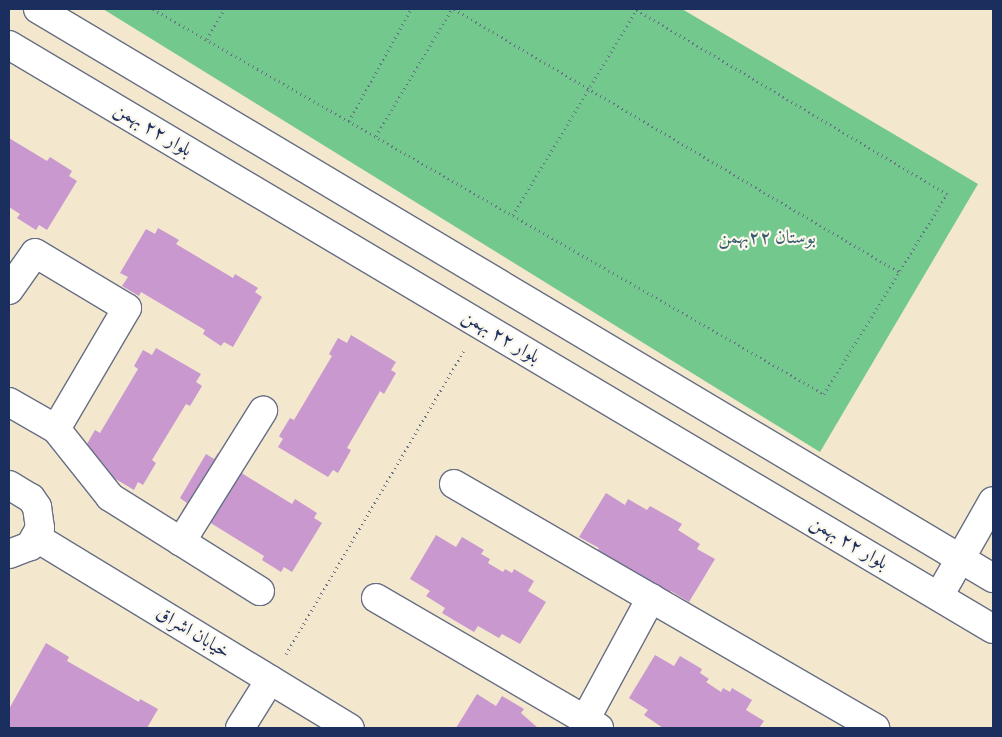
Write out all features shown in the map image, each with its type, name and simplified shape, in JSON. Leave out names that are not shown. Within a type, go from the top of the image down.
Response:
[{"type":"street","points":[[38,9],[993,578]]},
{"type":"street","name":"بلوار ۲۲ بهمن","points":[[9,45],[993,629]]},
{"type":"street","points":[[9,290],[35,253],[127,308],[56,429]]},
{"type":"street","points":[[12,411],[56,429],[110,498],[260,592]]},
{"type":"street","points":[[181,542],[263,411]]},
{"type":"street","points":[[454,484],[875,728]]},
{"type":"street","points":[[9,485],[31,498],[37,507],[40,528],[36,538],[21,552],[9,554]]},
{"type":"street","points":[[939,596],[993,501]]},
{"type":"street","name":"خیابان اشراق","points":[[36,538],[350,728]]},
{"type":"street","points":[[376,598],[592,724],[651,598]]},
{"type":"street","points":[[240,728],[270,680]]},
{"type":"path","points":[[153,9],[824,394],[947,194],[636,9],[513,215]]},
{"type":"path","points":[[207,39],[224,9]]},
{"type":"path","points":[[349,121],[411,9]]},
{"type":"path","points":[[376,136],[453,9],[899,272]]},
{"type":"path","points":[[270,680],[480,324]]},
{"type":"green space","name":"بوستان ۲۲بهمن","points":[[103,9],[682,9],[978,184],[820,452]]},
{"type":"building","points":[[9,138],[47,161],[50,157],[72,171],[69,176],[77,181],[47,230],[39,225],[36,230],[17,218],[20,214],[9,207]]},
{"type":"building","points":[[158,228],[179,240],[176,244],[233,278],[235,274],[258,288],[255,292],[262,297],[233,347],[224,342],[221,346],[203,334],[205,330],[141,292],[139,296],[122,286],[128,277],[120,273],[146,229],[155,234]]},
{"type":"building","points":[[351,335],[396,362],[391,370],[396,373],[384,394],[380,391],[347,448],[351,450],[338,473],[333,470],[328,477],[278,447],[283,439],[279,436],[290,418],[294,420],[332,356],[329,354],[338,338],[347,343]]},
{"type":"building","points":[[156,348],[201,374],[196,382],[202,386],[190,406],[186,404],[152,460],[156,463],[143,485],[138,482],[134,490],[84,460],[84,449],[95,430],[100,433],[138,369],[134,366],[143,350],[152,355]]},
{"type":"building","points":[[218,453],[238,466],[235,469],[292,504],[295,499],[317,513],[314,518],[322,523],[292,572],[284,567],[281,572],[262,560],[264,556],[201,517],[198,522],[182,511],[187,503],[180,498],[206,454],[214,459]]},
{"type":"building","points":[[606,493],[625,505],[628,499],[647,510],[650,506],[682,524],[678,530],[700,544],[697,549],[715,559],[689,602],[671,591],[665,602],[592,559],[599,548],[579,537]]},
{"type":"building","points":[[436,535],[456,547],[462,537],[484,550],[481,554],[490,559],[488,563],[503,572],[505,569],[512,573],[514,569],[534,581],[528,591],[546,602],[520,644],[502,634],[499,638],[478,626],[474,632],[442,613],[445,608],[426,596],[430,591],[410,579]]},
{"type":"building","points":[[46,643],[69,657],[67,661],[139,702],[140,699],[158,709],[147,728],[9,728],[9,709]]},
{"type":"building","points":[[655,655],[674,666],[680,656],[702,669],[700,673],[709,679],[706,682],[721,692],[723,688],[730,692],[732,688],[752,700],[746,710],[764,721],[759,728],[663,728],[644,715],[648,710],[629,698]]},
{"type":"building","points":[[477,694],[496,706],[502,696],[524,709],[521,713],[538,728],[456,728]]}]
